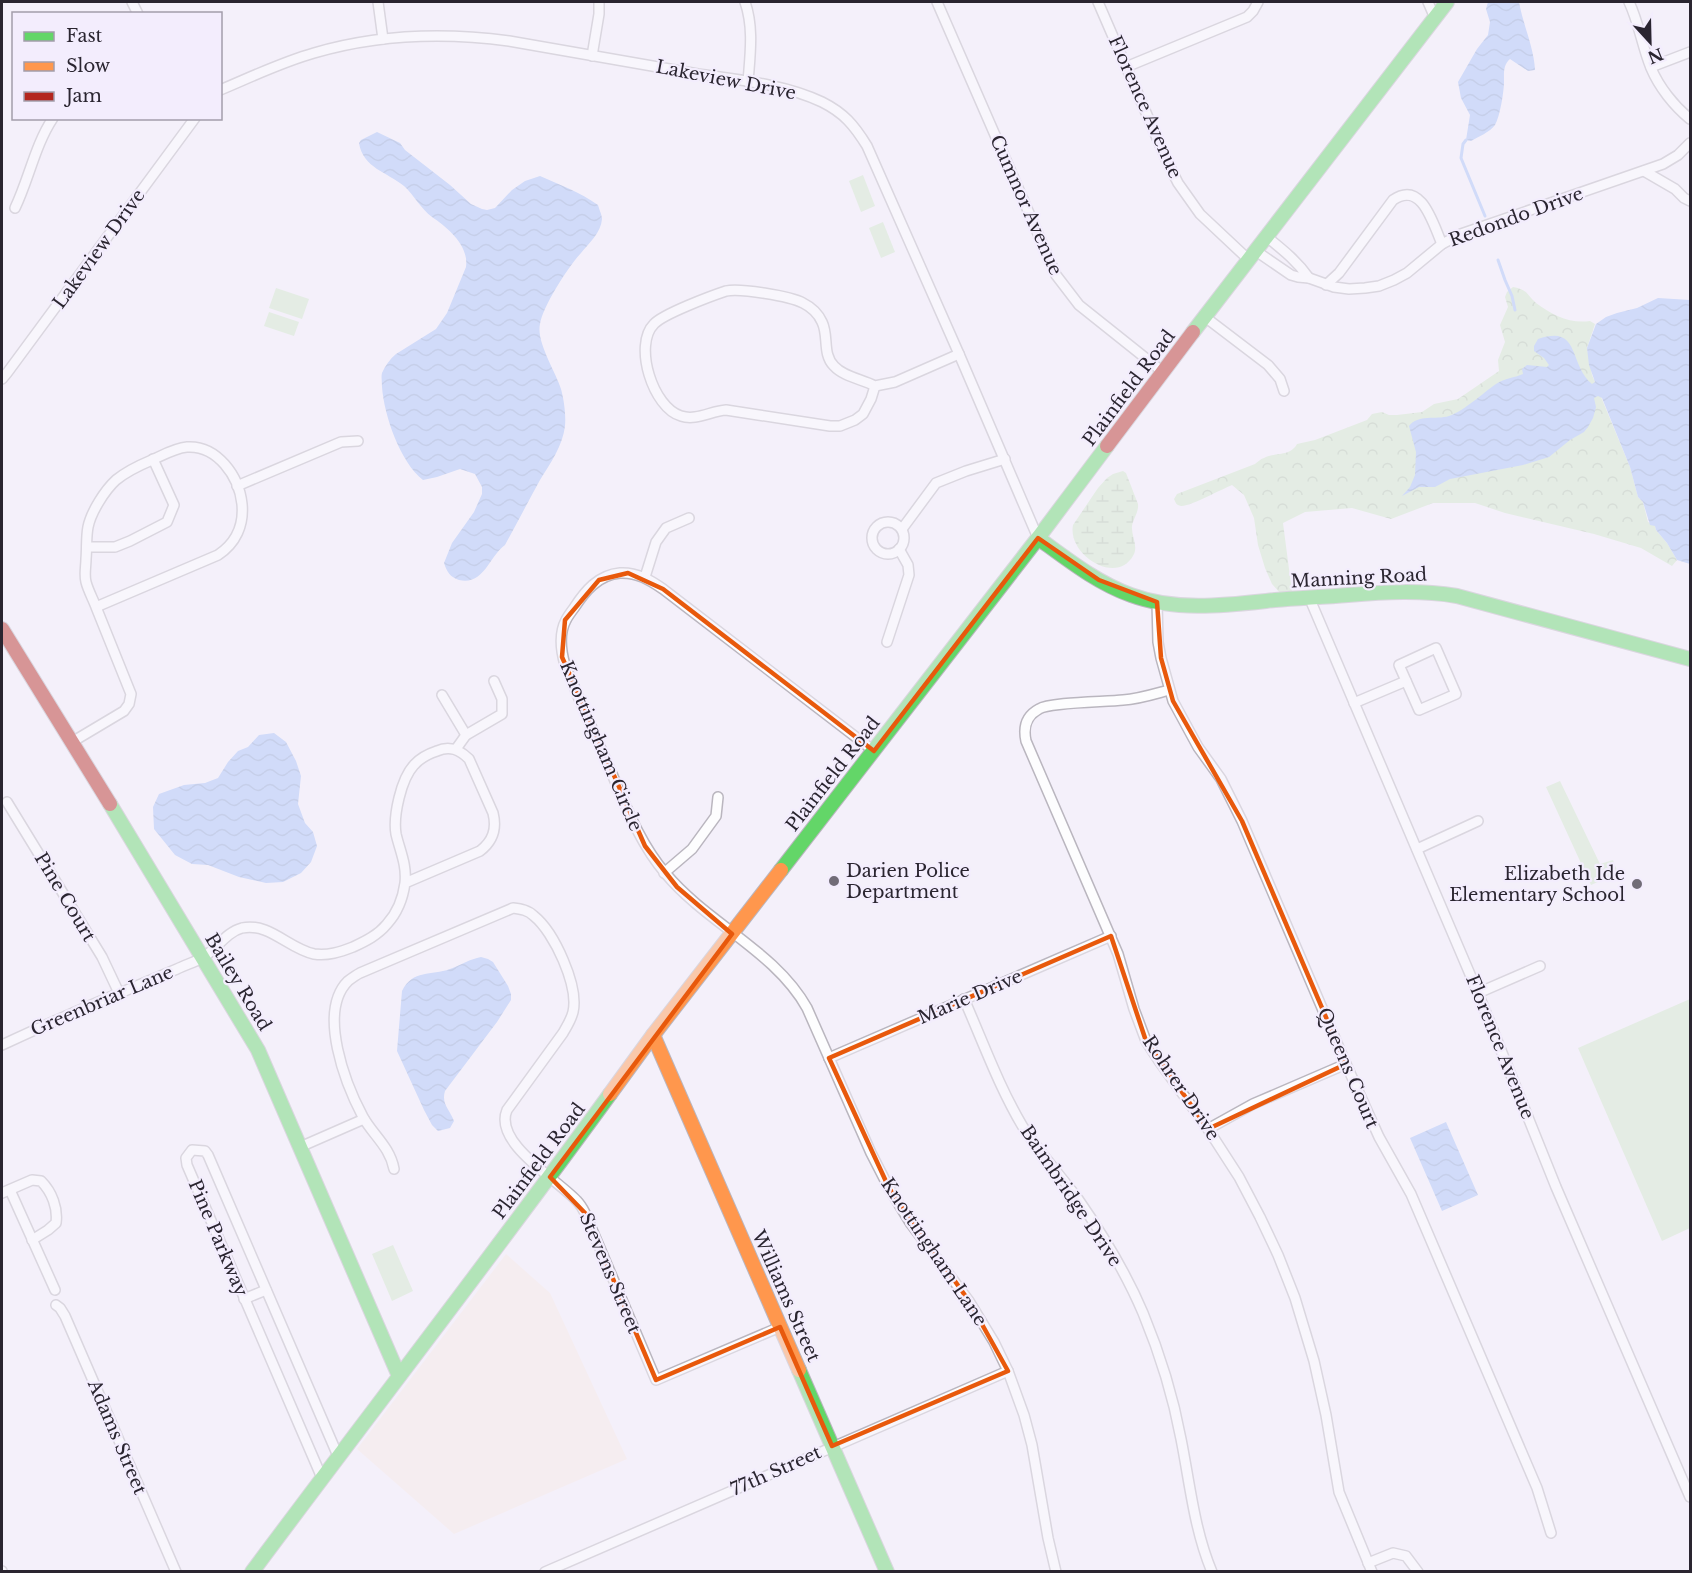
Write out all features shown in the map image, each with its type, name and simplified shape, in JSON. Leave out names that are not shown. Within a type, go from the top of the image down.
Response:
[{"type":"street","points":[[378,2],[383,39]]},
{"type":"street","points":[[592,56],[599,2]]},
{"type":"street","points":[[745,2],[751,42],[748,82]]},
{"type":"street","name":"Cumnor Avenue","points":[[937,2],[1056,275],[1079,305],[1163,372]]},
{"type":"street","name":"Florence Avenue","points":[[1098,2],[1167,162],[1184,191],[1200,214],[1213,227],[1253,255]]},
{"type":"street","points":[[1126,67],[1247,17],[1258,2]]},
{"type":"street","points":[[1428,2],[1435,18]]},
{"type":"street","name":"Plainfield Road","points":[[252,1572],[550,1177],[653,1035],[1038,538],[1448,2]]},
{"type":"street","points":[[1629,2],[1651,67],[1665,92],[1690,119]]},
{"type":"street","name":"Lakeview Drive","points":[[222,89],[312,53],[360,41],[421,35],[475,36],[748,82],[809,96],[836,110],[851,123],[867,146],[1038,538]]},
{"type":"street","points":[[1651,67],[1690,52]]},
{"type":"street","points":[[15,208],[43,134],[52,120]]},
{"type":"street","name":"Lakeview Drive","points":[[2,379],[194,120]]},
{"type":"street","name":"Redondo Drive","points":[[1253,255],[1291,275],[1309,278],[1326,285],[1349,289],[1379,286],[1407,273],[1442,244],[1461,234],[1664,164],[1690,143]]},
{"type":"street","points":[[1644,171],[1675,189],[1690,201]]},
{"type":"street","points":[[1326,285],[1339,273],[1393,200],[1402,195],[1416,196],[1422,203],[1442,244]]},
{"type":"street","name":"Redondo Drive","points":[[1267,237],[1293,258],[1309,278]]},
{"type":"street","points":[[875,386],[863,414],[840,426],[726,410],[691,418],[682,417],[667,408],[657,395],[647,363],[645,344],[654,323],[732,290],[800,301],[812,308],[823,324],[828,358],[831,363],[843,373],[875,386],[895,382],[959,354]]},
{"type":"street","points":[[1205,317],[1268,365],[1280,379],[1284,391]]},
{"type":"street","points":[[237,486],[341,442],[358,441]]},
{"type":"street","points":[[72,742],[124,711],[129,704],[131,694],[85,580],[88,527],[94,510],[106,490],[115,481],[153,459],[183,447],[196,447],[215,454],[227,467],[237,486],[242,507],[242,523],[234,539],[224,551],[96,607]]},
{"type":"street","points":[[87,547],[115,547],[130,542],[167,522],[174,505],[153,459]]},
{"type":"street","points":[[902,529],[936,483],[1005,459]]},
{"type":"street","points":[[645,577],[656,542],[666,528],[689,518]]},
{"type":"street","points":[[888,522],[902,529],[904,540],[899,549],[889,554],[880,551],[873,543],[873,533],[878,525],[888,522]]},
{"type":"street","name":"Manning Road","points":[[1038,538],[1099,580],[1132,595],[1157,602],[1192,605],[1224,604],[1309,597],[1437,592],[1690,659]]},
{"type":"street","points":[[887,642],[909,575],[908,565],[899,549]]},
{"type":"street","name":"Knottingham Circle","points":[[732,934],[697,906],[664,873],[645,846],[630,817],[565,665],[561,649],[565,620],[580,598],[605,577],[628,573],[645,577],[874,751]]},
{"type":"street","name":"Florence Avenue","points":[[1309,597],[1478,993],[1556,1187],[1690,1497]]},
{"type":"street","name":"Queens Court","points":[[1157,602],[1158,642],[1173,701],[1198,747],[1221,779],[1242,820],[1378,1137],[1411,1194],[1538,1488],[1551,1533]]},
{"type":"street","name":"Bailey Road","points":[[3,633],[72,742],[258,1050],[399,1376]]},
{"type":"street","points":[[1436,648],[1456,694],[1419,710],[1406,681],[1399,665],[1436,648]]},
{"type":"street","points":[[456,749],[466,735],[502,714],[502,699],[495,681]]},
{"type":"street","points":[[1354,703],[1406,681]]},
{"type":"street","name":"Rohrer Drive","points":[[1169,690],[1125,700],[1044,706],[1031,714],[1025,727],[1026,741],[1111,936],[1146,1041],[1239,1177],[1278,1255],[1295,1298],[1319,1382],[1339,1492],[1370,1567],[1393,1553],[1406,1556],[1418,1572]]},
{"type":"street","points":[[442,695],[466,735]]},
{"type":"street","points":[[443,748],[456,749],[469,759],[493,813],[495,821],[493,834],[487,846],[480,851],[405,883],[405,865],[395,824],[404,782],[410,770],[423,757],[443,748]]},
{"type":"street","points":[[664,873],[692,849],[716,816],[718,797]]},
{"type":"street","name":"Pine Court","points":[[7,802],[102,957],[119,993]]},
{"type":"street","points":[[1417,849],[1478,821]]},
{"type":"street","name":"Greenbriar Lane","points":[[2,1045],[203,958],[235,930],[253,927],[266,930],[312,953],[322,955],[341,952],[369,939],[386,926],[398,908],[405,883]]},
{"type":"street","name":"Stevens Street","points":[[364,1119],[338,1053],[335,1038],[335,1014],[339,997],[347,982],[360,973],[486,918],[513,908],[525,910],[536,917],[565,961],[574,999],[574,1011],[570,1022],[512,1101],[504,1116],[506,1131],[530,1160],[579,1203],[656,1380],[780,1327]]},
{"type":"street","name":"Knottingham Lane","points":[[732,934],[779,971],[796,989],[807,1008],[870,1153],[889,1188],[911,1224],[969,1301],[994,1342],[1008,1371],[1032,1445],[1056,1572]]},
{"type":"street","name":"Marie Drive","points":[[829,1058],[1111,936]]},
{"type":"street","points":[[1478,993],[1540,966]]},
{"type":"street","name":"Baimbridge Drive","points":[[964,999],[1017,1116],[1033,1142],[1099,1231],[1123,1272],[1142,1312],[1159,1354],[1173,1401],[1193,1512],[1199,1538],[1212,1572]]},
{"type":"street","name":"Williams Street","points":[[653,1035],[886,1572]]},
{"type":"street","points":[[1208,1129],[1253,1104],[1346,1064]]},
{"type":"street","points":[[300,1147],[364,1119],[380,1139],[392,1159],[394,1168]]},
{"type":"street","name":"Pine Parkway","points":[[322,1478],[187,1165],[186,1158],[192,1150],[205,1151],[208,1155],[338,1456]]},
{"type":"street","points":[[32,1240],[56,1223],[57,1213],[49,1189],[41,1181],[32,1180],[6,1191],[55,1290]]},
{"type":"street","points":[[244,1299],[266,1290]]},
{"type":"street","name":"Adams Street","points":[[56,1305],[66,1316],[176,1572]]},
{"type":"street","name":"77th Street","points":[[545,1572],[1008,1371]]},
{"type":"highlighted area","points":[[1038,538],[1099,580],[1157,602],[1161,658],[1173,701],[1242,821],[1346,1064],[1208,1129],[1146,1041],[1111,936],[829,1058],[889,1188],[969,1301],[1008,1371],[832,1446],[780,1327],[656,1380],[585,1213],[550,1177],[732,934],[677,887],[645,846],[562,657],[565,620],[599,580],[628,573],[663,589],[874,751]]},
{"type":"shaded area","points":[[506,1254],[550,1293],[627,1459],[454,1534],[357,1449]]},
{"type":"green space","points":[[863,175],[875,206],[861,212],[849,181]]},
{"type":"green space","points":[[883,222],[895,252],[881,258],[869,228]]},
{"type":"green space","points":[[1513,287],[1524,291],[1536,303],[1555,315],[1568,320],[1590,321],[1595,324],[1587,348],[1592,375],[1630,467],[1648,522],[1655,525],[1656,530],[1677,560],[1672,566],[1641,548],[1594,534],[1505,513],[1475,503],[1433,503],[1391,519],[1352,508],[1305,512],[1283,523],[1292,592],[1280,593],[1272,584],[1265,568],[1258,545],[1254,518],[1244,495],[1232,485],[1185,506],[1179,506],[1176,503],[1174,499],[1177,494],[1255,464],[1268,456],[1286,453],[1297,444],[1315,440],[1367,420],[1372,414],[1382,412],[1397,415],[1422,412],[1434,404],[1458,399],[1499,371],[1498,360],[1505,342],[1500,325],[1508,307],[1505,297]]},
{"type":"green space","points":[[276,288],[309,299],[302,319],[269,308]]},
{"type":"green space","points":[[269,312],[299,322],[294,336],[264,326]]},
{"type":"green space","points":[[1123,471],[1126,473],[1138,504],[1132,526],[1135,551],[1127,563],[1117,568],[1106,567],[1085,556],[1073,536],[1073,525],[1107,478]]},
{"type":"green space","points":[[1560,781],[1600,864],[1613,860],[1618,873],[1591,885],[1546,787]]},
{"type":"green space","points":[[1690,999],[1690,1228],[1662,1241],[1578,1048]]},
{"type":"green space","points":[[393,1245],[413,1291],[392,1301],[372,1254]]},
{"type":"water","points":[[1488,2],[1519,2],[1533,53],[1535,70],[1528,71],[1510,59],[1508,61],[1504,69],[1504,86],[1497,121],[1490,130],[1471,141],[1466,140],[1470,115],[1461,98],[1458,82],[1488,35],[1490,22],[1486,9]]},
{"type":"water","points":[[377,132],[400,143],[405,150],[471,204],[482,209],[495,208],[512,190],[525,181],[540,176],[591,200],[598,205],[602,217],[597,233],[557,287],[540,324],[541,339],[563,398],[565,422],[562,440],[505,545],[481,574],[468,581],[453,577],[444,563],[452,543],[474,512],[482,494],[482,487],[475,474],[460,469],[423,480],[415,472],[400,450],[390,424],[383,398],[382,378],[382,373],[396,354],[436,329],[447,313],[466,267],[466,259],[461,244],[451,232],[428,214],[404,186],[377,169],[365,158],[359,143]]},
{"type":"water","points":[[1658,298],[1690,300],[1690,564],[1677,560],[1655,526],[1650,525],[1643,502],[1638,497],[1630,467],[1602,398],[1598,396],[1594,398],[1596,407],[1593,418],[1584,432],[1549,457],[1523,465],[1450,479],[1435,487],[1419,487],[1402,496],[1410,487],[1415,475],[1416,452],[1409,426],[1413,422],[1455,414],[1499,382],[1523,374],[1522,369],[1527,365],[1547,367],[1549,365],[1534,351],[1534,346],[1538,339],[1552,336],[1568,341],[1579,366],[1592,384],[1595,382],[1589,365],[1587,348],[1596,324],[1606,317],[1637,308]]},
{"type":"water","points":[[274,733],[286,742],[301,776],[298,804],[305,823],[313,832],[317,846],[311,862],[301,873],[283,882],[266,883],[239,877],[208,865],[192,864],[175,855],[154,829],[153,807],[159,794],[184,785],[205,783],[218,778],[238,751],[248,747],[259,735]]},
{"type":"water","points":[[481,957],[493,962],[508,986],[511,1000],[445,1091],[445,1103],[454,1121],[450,1128],[438,1131],[424,1110],[397,1051],[402,991],[411,979],[417,976],[450,969]]},
{"type":"water","points":[[1446,1122],[1478,1195],[1442,1211],[1410,1138]]},
{"type":"waterway","points":[[1466,140],[1463,144],[1461,158],[1485,216]]},
{"type":"waterway","points":[[1498,260],[1515,310]]},
{"type":"traffic: fast","points":[[1193,332],[1447,2]]},
{"type":"traffic: fast","points":[[781,870],[1107,446]]},
{"type":"traffic: fast","points":[[1038,538],[1106,584],[1131,595],[1166,604],[1203,606],[1389,592],[1443,594],[1690,659]]},
{"type":"traffic: fast","points":[[110,804],[258,1050],[399,1376]]},
{"type":"traffic: fast","points":[[252,1572],[610,1094]]},
{"type":"traffic: fast","points":[[799,1370],[887,1572]]},
{"type":"traffic: slow","points":[[610,1094],[781,870]]},
{"type":"traffic: slow","points":[[653,1035],[799,1370]]},
{"type":"traffic: jam","points":[[1107,446],[1193,332]]},
{"type":"traffic: jam","points":[[2,629],[110,804]]},
{"type":"place","name":"Darien Police Department","points":[[834,881]]},
{"type":"place","name":"Elizabeth Ide Elementary School","points":[[1637,884]]}]
